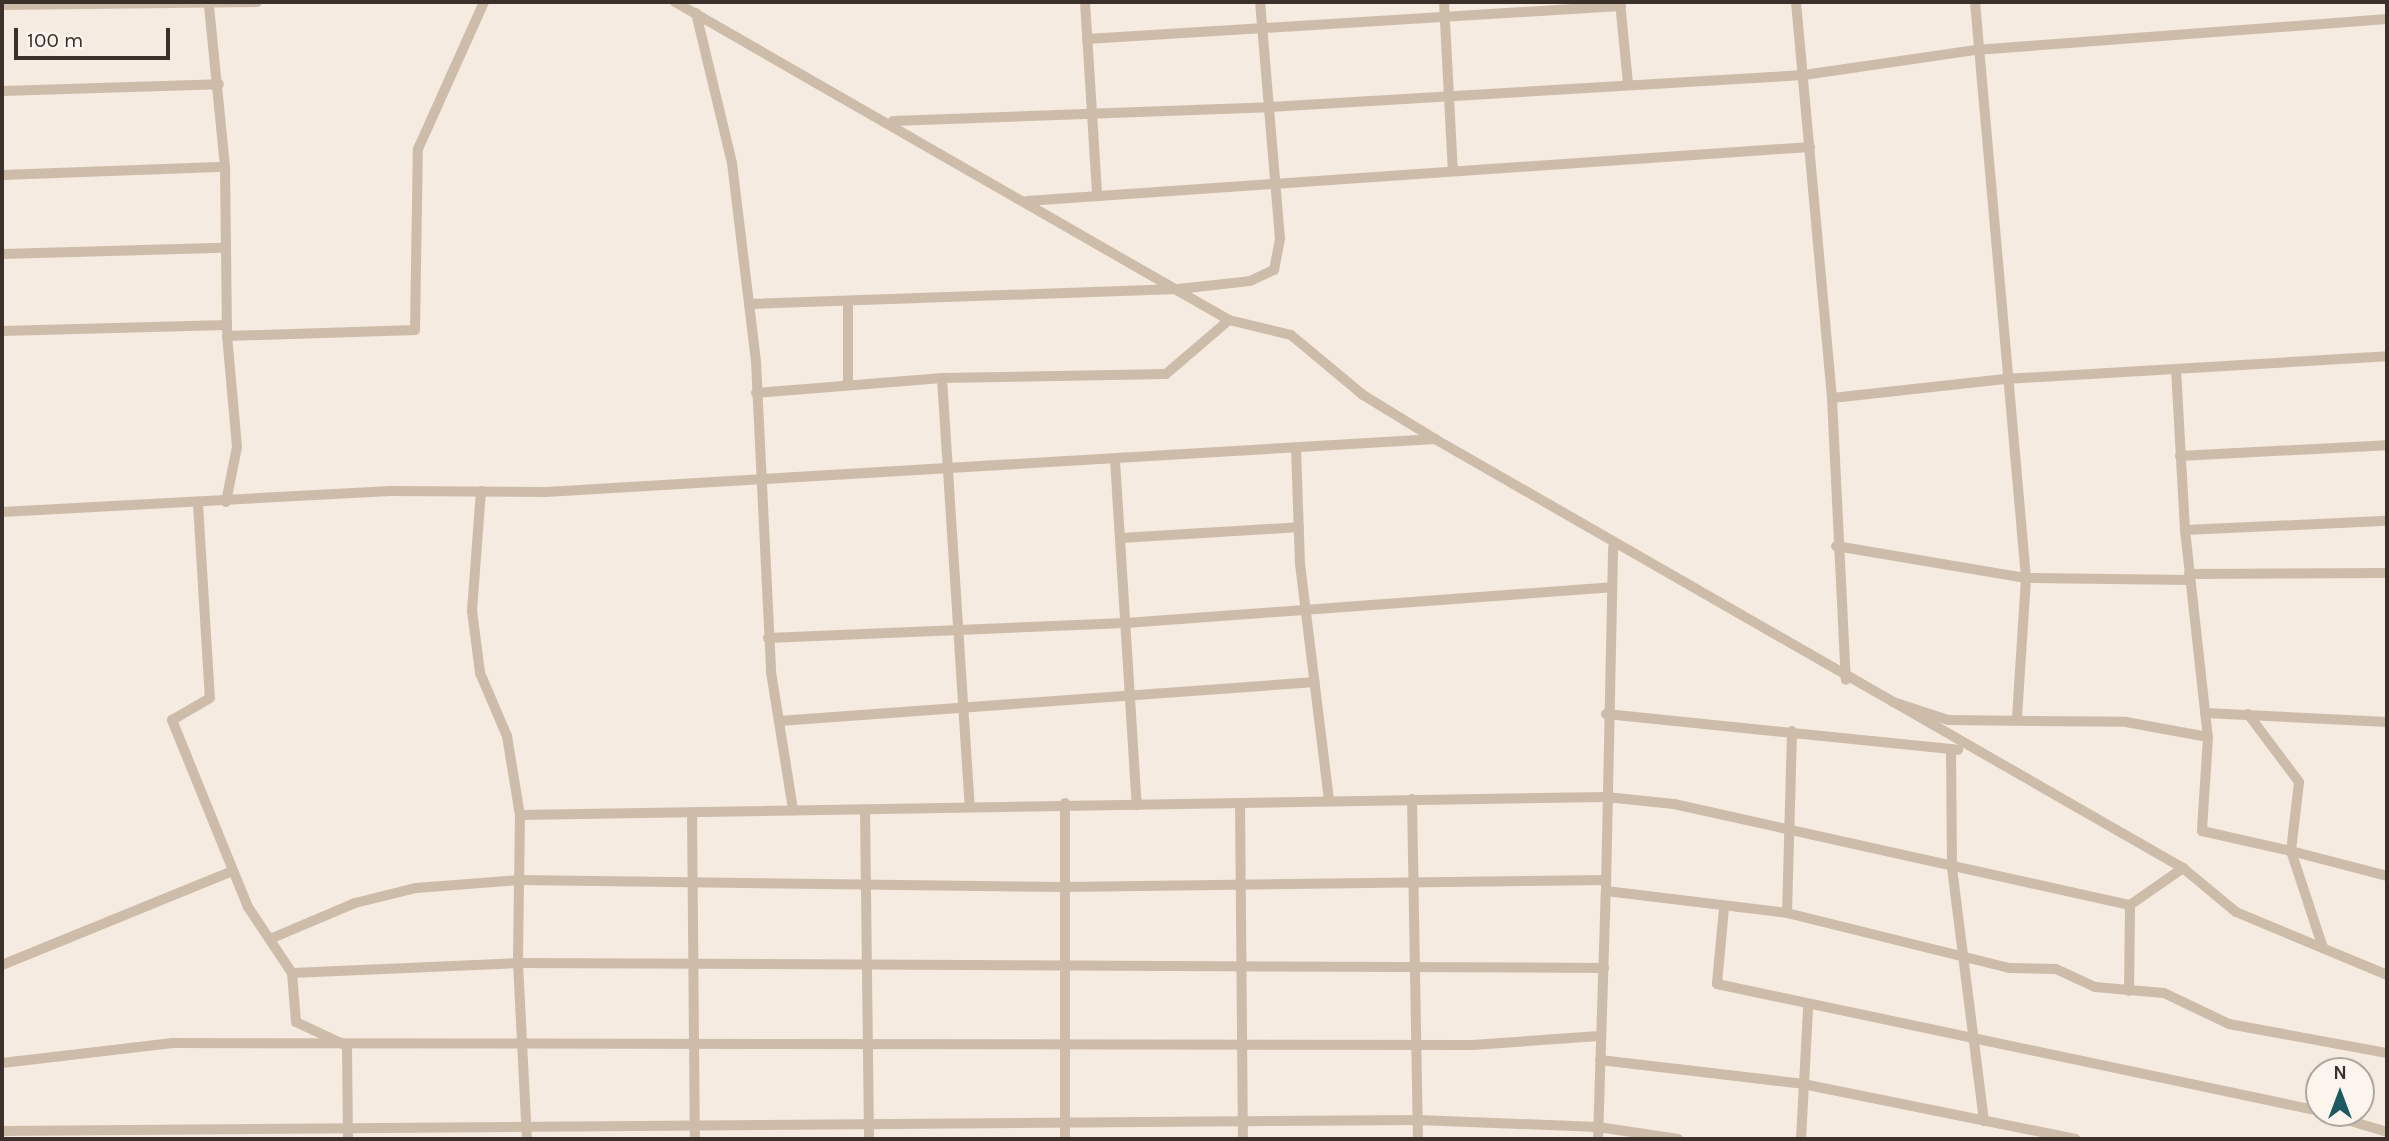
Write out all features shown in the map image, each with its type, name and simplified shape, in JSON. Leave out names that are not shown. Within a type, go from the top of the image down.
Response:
[{"type":"street","points":[[2,5],[209,6],[257,2]]},
{"type":"street","points":[[2,331],[415,330],[418,149],[484,2]]},
{"type":"street","points":[[675,2],[891,121],[1229,320],[1291,335],[1363,395],[1435,439],[1613,547],[1869,694],[2183,868],[2236,912],[2387,975]]},
{"type":"street","points":[[1085,2],[1088,113],[1097,195]]},
{"type":"street","points":[[748,304],[1178,289],[1250,281],[1274,270],[1280,239],[1260,2]]},
{"type":"street","points":[[1444,2],[1453,171]]},
{"type":"street","points":[[1796,2],[1832,398],[1836,546],[1846,680]]},
{"type":"street","points":[[1975,2],[1976,50],[2005,379],[2026,578],[2017,716]]},
{"type":"street","points":[[1087,39],[1620,4],[1628,83]]},
{"type":"street","points":[[209,6],[219,84],[225,167],[223,248],[237,447],[226,502]]},
{"type":"street","points":[[696,13],[732,163],[756,393],[758,479],[768,638],[793,810]]},
{"type":"street","points":[[891,121],[1269,107],[1448,93],[1804,75],[1976,50],[2387,19]]},
{"type":"street","points":[[2,91],[219,84]]},
{"type":"street","points":[[1027,201],[1275,181],[1810,147]]},
{"type":"street","points":[[2,175],[225,167]]},
{"type":"street","points":[[2,254],[223,248]]},
{"type":"street","points":[[848,301],[848,386]]},
{"type":"street","points":[[756,393],[942,378],[1166,373],[1229,320]]},
{"type":"street","points":[[1832,398],[2005,379],[2387,356]]},
{"type":"street","points":[[2176,369],[2189,577],[2208,737],[2202,831],[2387,876]]},
{"type":"street","points":[[942,378],[970,806]]},
{"type":"street","points":[[2,512],[758,479],[1435,439]]},
{"type":"street","points":[[2180,456],[2387,445]]},
{"type":"street","points":[[1296,449],[1305,606],[1329,801]]},
{"type":"street","points":[[1115,460],[1138,804]]},
{"type":"street","points":[[481,491],[472,611],[480,673],[507,736],[520,816],[518,963],[527,1139]]},
{"type":"street","points":[[198,504],[209,698],[172,720],[232,871],[292,973],[296,1022],[347,1046]]},
{"type":"street","points":[[2185,530],[2387,521]]},
{"type":"street","points":[[1121,538],[1299,527]]},
{"type":"street","points":[[1836,546],[2026,578],[2387,573]]},
{"type":"street","points":[[1598,1139],[1599,1036],[1606,886],[1606,715],[1613,547]]},
{"type":"street","points":[[768,638],[1126,623],[1305,606],[1612,587]]},
{"type":"street","points":[[779,721],[962,703],[1130,700],[1315,682]]},
{"type":"street","points":[[1869,694],[1948,720],[2017,716],[2126,722],[2208,737]]},
{"type":"street","points":[[2205,713],[2387,722]]},
{"type":"street","points":[[2248,714],[2299,782],[2291,851],[2323,948]]},
{"type":"street","points":[[1606,715],[1967,750]]},
{"type":"street","points":[[1787,913],[1792,732]]},
{"type":"street","points":[[1951,750],[1952,868],[1984,1121]]},
{"type":"street","points":[[520,816],[1065,803],[1605,797],[1788,829],[1952,868],[2130,905],[2183,868]]},
{"type":"street","points":[[1412,799],[1414,1044],[1418,1139]]},
{"type":"street","points":[[1065,803],[1062,964],[1065,1139]]},
{"type":"street","points":[[1240,803],[1243,1139]]},
{"type":"street","points":[[865,809],[869,1139]]},
{"type":"street","points":[[692,812],[698,963],[695,1139]]},
{"type":"street","points":[[2,965],[232,871]]},
{"type":"street","points":[[270,939],[355,903],[416,888],[519,880],[865,886],[1239,887],[1413,882],[1606,886],[1724,908],[1787,913],[2008,968],[2056,969],[2095,987],[2164,993],[2229,1024],[2387,1053]]},
{"type":"street","points":[[2129,991],[2130,905]]},
{"type":"street","points":[[1724,908],[1717,984],[1808,1007],[2305,1108]]},
{"type":"street","points":[[292,973],[518,963],[1413,963],[1604,968]]},
{"type":"street","points":[[1801,1139],[1808,1007]]},
{"type":"street","points":[[2,1063],[173,1043],[347,1046],[1243,1042],[1414,1044],[1599,1036]]},
{"type":"street","points":[[347,1046],[348,1133]]},
{"type":"street","points":[[1600,1060],[1803,1084],[2076,1139]]},
{"type":"street","points":[[2,1131],[348,1133],[527,1124],[1418,1119],[1598,1127],[1678,1139]]}]
